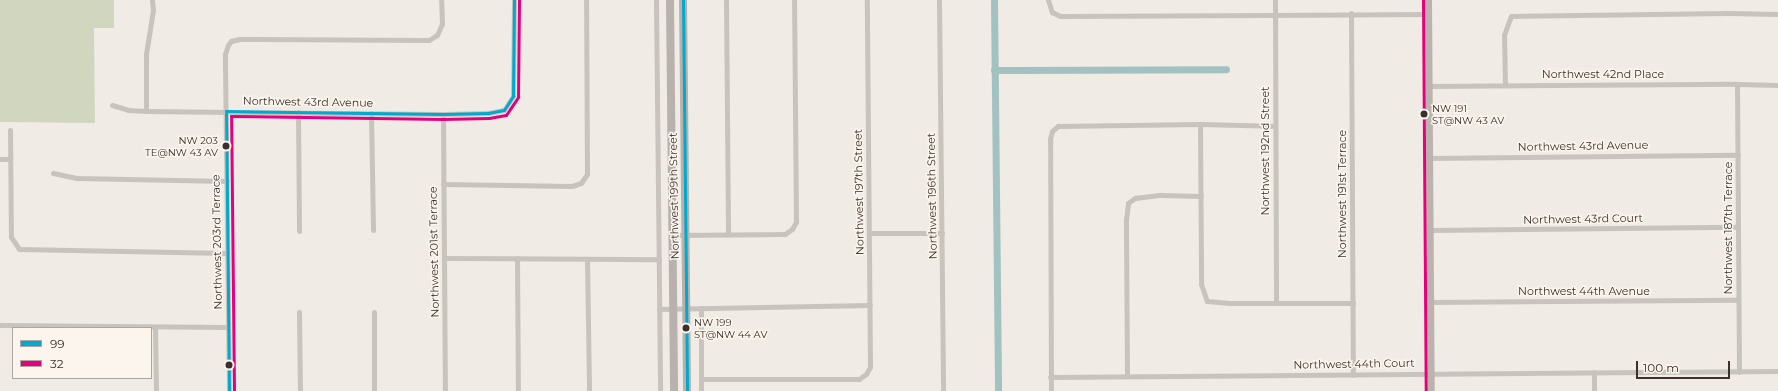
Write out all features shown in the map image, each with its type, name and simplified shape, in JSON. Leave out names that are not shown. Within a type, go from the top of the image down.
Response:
[{"type":"main road","name":"Northwest 199th Street","points":[[670,0],[674,391]]},
{"type":"main road","name":"Northwest 199th Street","points":[[683,0],[687,391]]},
{"type":"street","points":[[146,111],[146,54],[153,10],[152,0]]},
{"type":"street","name":"Northwest 203rd Terrace","points":[[229,391],[225,54],[228,45],[231,41],[240,38],[429,40],[437,35],[442,24],[441,0]]},
{"type":"street","name":"Northwest 43rd Avenue","points":[[112,105],[128,110],[146,111],[443,114],[488,113],[504,110],[510,104],[514,92],[514,0]]},
{"type":"street","points":[[444,184],[572,186],[581,183],[587,174],[586,0]]},
{"type":"street","points":[[656,0],[660,391]]},
{"type":"street","points":[[726,0],[728,234]]},
{"type":"street","points":[[673,235],[785,234],[792,229],[796,222],[794,0]]},
{"type":"street","name":"Northwest 197th Street","points":[[702,379],[859,378],[866,374],[870,367],[867,0]]},
{"type":"street","name":"Northwest 196th Street","points":[[939,0],[943,391]]},
{"type":"street","points":[[1048,0],[1052,12],[1060,16],[1351,13],[1428,14]]},
{"type":"street","name":"Northwest 192nd Street","points":[[1275,0],[1274,126],[1276,302]]},
{"type":"street","points":[[1428,0],[1431,391]]},
{"type":"street","name":"Northwest 191st Terrace","points":[[1351,13],[1353,375]]},
{"type":"street","points":[[1505,85],[1504,35],[1511,16],[1729,13],[1778,14]]},
{"type":"street","name":"Northwest 187th Terrace","points":[[1737,84],[1739,372]]},
{"type":"street","name":"Northwest 42nd Place","points":[[1429,86],[1778,85]]},
{"type":"street","points":[[298,112],[299,230]]},
{"type":"street","points":[[371,113],[373,230]]},
{"type":"street","name":"Northwest 201st Terrace","points":[[443,114],[446,391]]},
{"type":"street","points":[[1200,124],[1201,284],[1207,301],[1232,303],[1353,303]]},
{"type":"street","points":[[1051,391],[1050,139],[1052,131],[1058,126],[1200,124],[1274,126]]},
{"type":"street","points":[[10,130],[11,237],[19,249],[227,253]]},
{"type":"street","name":"Northwest 43rd Avenue","points":[[1429,158],[1738,155]]},
{"type":"street","points":[[0,159],[10,160]]},
{"type":"street","points":[[54,172],[77,178],[227,181]]},
{"type":"street","points":[[1127,375],[1126,220],[1128,203],[1135,198],[1161,195],[1201,196]]},
{"type":"street","name":"Northwest 43rd Court","points":[[1430,230],[1737,227]]},
{"type":"street","points":[[870,233],[942,233]]},
{"type":"street","points":[[444,258],[659,259]]},
{"type":"street","points":[[517,258],[518,391]]},
{"type":"street","points":[[587,259],[589,391]]},
{"type":"street","name":"Northwest 44th Avenue","points":[[1430,302],[1738,300]]},
{"type":"street","points":[[659,308],[870,305]]},
{"type":"street","points":[[701,308],[702,391]]},
{"type":"street","points":[[299,312],[300,391]]},
{"type":"street","points":[[374,312],[374,391]]},
{"type":"street","points":[[0,325],[228,327]]},
{"type":"street","points":[[155,327],[156,391]]},
{"type":"street","name":"Northwest 44th Court","points":[[1050,377],[1127,375],[1353,375],[1778,371]]},
{"type":"street","points":[[1594,372],[1594,391]]},
{"type":"green space","points":[[0,0],[114,0],[114,28],[94,28],[95,123],[0,122]]},
{"type":"waterway","points":[[994,0],[998,391]]},
{"type":"waterway","points":[[994,70],[1226,69]]},
{"type":"transit line","name":"99","points":[[229,391],[226,111],[443,114],[488,113],[504,110],[513,96],[514,0]]},
{"type":"transit line","name":"32","points":[[234,391],[231,116],[443,119],[489,118],[506,115],[518,97],[519,0]]},
{"type":"transit line","name":"99","points":[[683,0],[687,391]]},
{"type":"transit line","name":"32","points":[[1423,0],[1426,391]]},
{"type":"place","name":"NW 191 ST@NW 43 AV","points":[[1424,114]]},
{"type":"place","name":"NW 203 TE@NW 43 AV","points":[[226,146]]},
{"type":"place","name":"NW 199 ST@NW 44 AV","points":[[686,328]]}]
